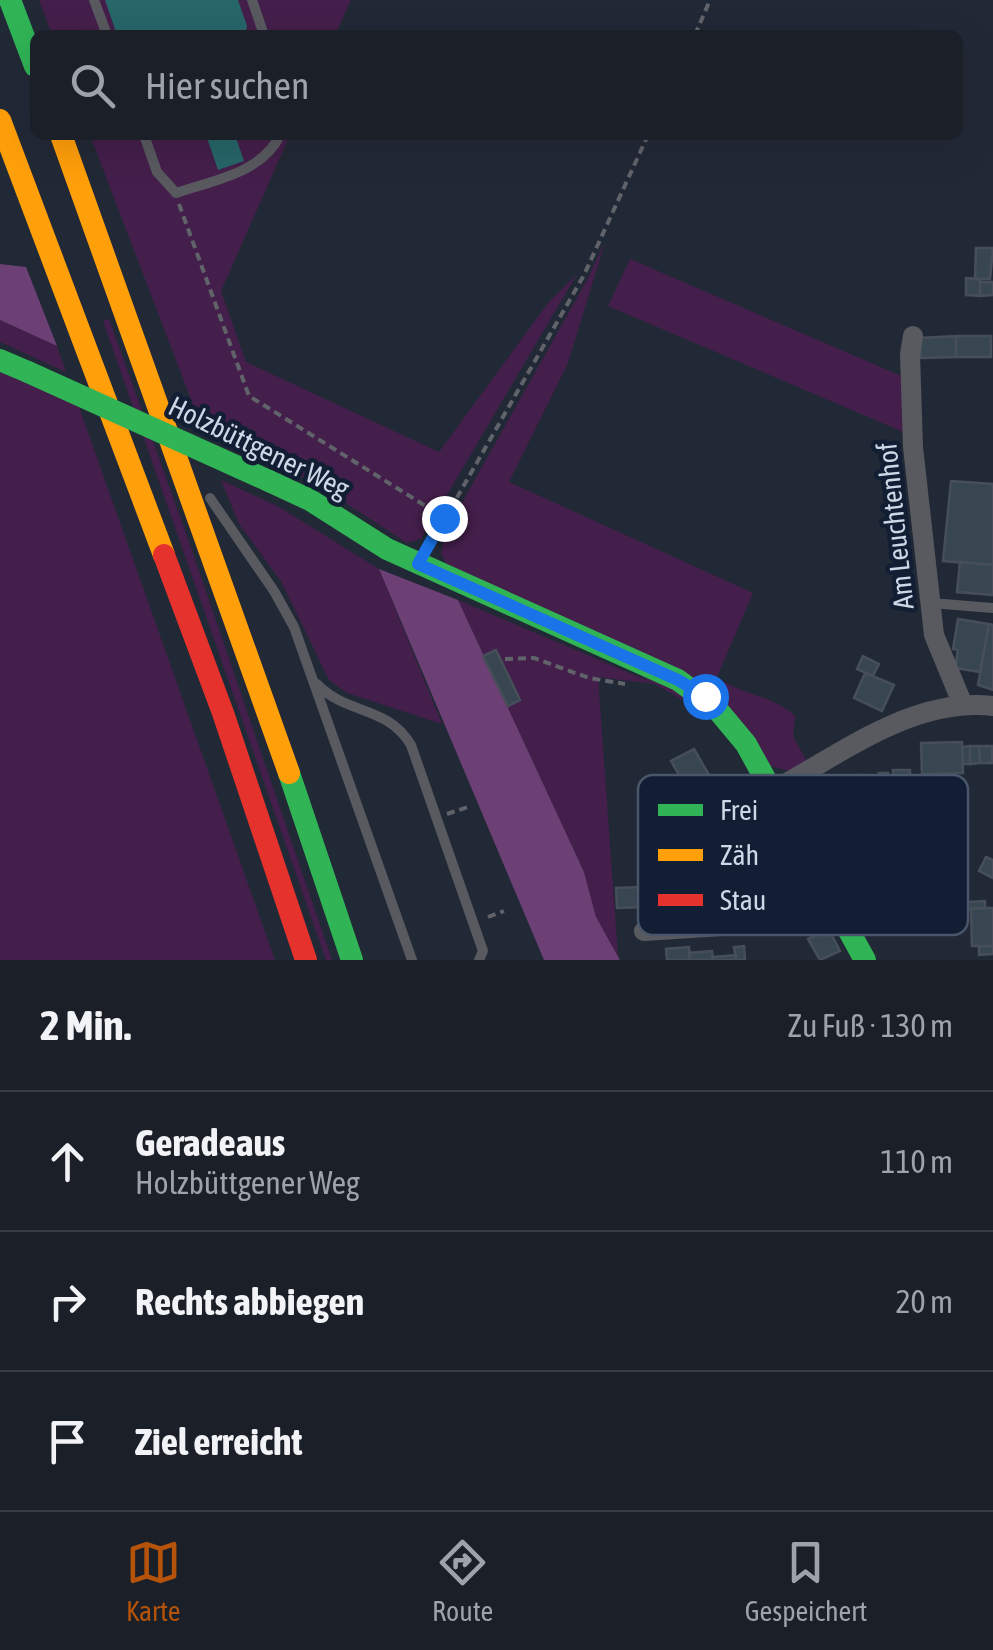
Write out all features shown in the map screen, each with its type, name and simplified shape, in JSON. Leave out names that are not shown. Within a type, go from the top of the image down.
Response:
[{"type":"main road","points":[[10,0],[30,53]]},
{"type":"main road","points":[[0,120],[223,714],[306,960]]},
{"type":"main road","points":[[63,140],[265,700],[352,960]]},
{"type":"main road","name":"Holzbüttgener Weg","points":[[0,360],[310,500],[418,564],[678,680],[705,696],[728,718],[763,775]]},
{"type":"main road","name":"Holzbüttgener Weg","points":[[851,935],[865,960]]},
{"type":"street","name":"Am Leuchtenhof","points":[[913,336],[913,446],[934,635],[963,705]]},
{"type":"street","points":[[801,775],[906,718],[963,705],[993,706]]},
{"type":"lane","points":[[94,0],[105,30]]},
{"type":"lane","points":[[252,0],[262,30]]},
{"type":"lane","points":[[146,140],[157,172],[176,193],[259,164],[278,140]]},
{"type":"lane","points":[[165,419],[198,477]]},
{"type":"lane","points":[[206,492],[285,609],[412,960]]},
{"type":"lane","points":[[930,603],[993,608]]},
{"type":"lane","points":[[314,681],[340,702],[385,717],[405,734],[483,952],[479,960]]},
{"type":"path","points":[[697,30],[710,0]]},
{"type":"path","points":[[418,564],[584,275],[646,140]]},
{"type":"path","points":[[176,193],[242,386],[249,396],[444,518]]},
{"type":"path","points":[[506,659],[534,658],[589,678],[633,685]]},
{"type":"path","points":[[447,814],[468,808]]},
{"type":"path","points":[[484,918],[504,911]]},
{"type":"shaded area","points":[[39,0],[351,0],[337,30],[50,30]]},
{"type":"shaded area","points":[[105,0],[238,0],[247,26],[246,30],[115,30]]},
{"type":"shaded area","points":[[92,140],[288,140],[221,291],[246,362],[439,452],[548,303],[577,274],[421,539],[407,543],[326,490],[200,423]]},
{"type":"shaded area","points":[[208,140],[237,140],[244,161],[218,170]]},
{"type":"shaded area","points":[[605,242],[568,363],[509,482],[753,593],[717,677],[776,703],[795,716],[793,736],[807,762],[789,771],[770,766],[757,743],[447,564],[441,554],[446,531]]},
{"type":"shaded area","points":[[630,259],[906,378],[908,434],[608,306]]},
{"type":"shaded area","points":[[0,264],[26,267],[57,346],[0,320]]},
{"type":"shaded area","points":[[109,319],[332,960],[326,960],[103,321]]},
{"type":"shaded area","points":[[0,320],[57,346],[66,372],[0,342]]},
{"type":"shaded area","points":[[0,371],[79,407],[275,960],[0,960]]},
{"type":"shaded area","points":[[221,480],[279,507],[379,569],[442,724],[347,693],[329,680],[281,581],[239,524]]},
{"type":"shaded area","points":[[379,569],[458,600],[584,872],[596,917],[620,960],[544,960]]},
{"type":"shaded area","points":[[458,600],[655,684],[598,677],[618,956],[596,917],[584,872]]},
{"type":"building","points":[[976,248],[993,248],[990,279],[975,279]]},
{"type":"building","points":[[966,278],[980,279],[980,296],[966,295]]},
{"type":"building","points":[[980,282],[993,282],[993,295],[980,296]]},
{"type":"building","points":[[956,336],[956,357],[921,358],[920,338]]},
{"type":"building","points":[[956,336],[991,336],[991,357],[956,357]]},
{"type":"building","points":[[951,481],[993,484],[993,565],[943,561]]},
{"type":"building","points":[[960,562],[993,565],[993,595],[957,592]]},
{"type":"building","points":[[958,619],[989,624],[980,672],[955,668],[958,650],[953,649]]},
{"type":"building","points":[[989,624],[993,625],[993,690],[978,685]]},
{"type":"building","points":[[496,650],[520,700],[508,706],[483,656]]},
{"type":"building","points":[[863,656],[879,664],[873,676],[857,669]]},
{"type":"building","points":[[865,673],[894,685],[882,711],[854,698]]},
{"type":"building","points":[[962,742],[963,773],[922,774],[921,743]]},
{"type":"building","points":[[970,746],[970,764],[963,764],[962,747]]},
{"type":"building","points":[[970,746],[979,746],[980,763],[970,764]]},
{"type":"building","points":[[979,746],[992,746],[992,763],[980,763]]},
{"type":"building","points":[[694,749],[709,775],[679,775],[671,761]]},
{"type":"building","points":[[893,770],[910,770],[910,775],[893,775]]},
{"type":"building","points":[[986,857],[993,860],[993,878],[979,871]]},
{"type":"building","points":[[638,887],[638,907],[617,908],[616,888]]},
{"type":"building","points":[[985,901],[985,908],[968,909],[968,902]]},
{"type":"building","points":[[993,908],[993,946],[972,946],[971,909]]},
{"type":"building","points":[[832,935],[840,951],[820,960],[808,939]]},
{"type":"building","points":[[744,946],[745,960],[736,960],[734,947]]},
{"type":"building","points":[[979,946],[993,946],[993,954],[979,955]]},
{"type":"building","points":[[689,947],[690,960],[667,960],[666,949]]},
{"type":"building","points":[[712,951],[713,960],[690,960],[689,953]]},
{"type":"building","points":[[736,955],[736,960],[712,957]]},
{"type":"traffic: fast","points":[[10,0],[30,53]]},
{"type":"traffic: fast","points":[[0,360],[28,372]]},
{"type":"traffic: fast","points":[[28,372],[269,481]]},
{"type":"traffic: fast","points":[[269,481],[310,500],[387,549],[678,680],[716,708],[746,744],[763,775]]},
{"type":"traffic: fast","points":[[289,773],[352,960]]},
{"type":"traffic: fast","points":[[851,935],[865,960]]},
{"type":"traffic: slow","points":[[0,120],[164,555]]},
{"type":"traffic: slow","points":[[63,140],[289,773]]},
{"type":"traffic: jam","points":[[164,555],[223,713],[306,960]]},
{"type":"route","points":[[444,518],[418,564],[678,680],[705,696]]}]
